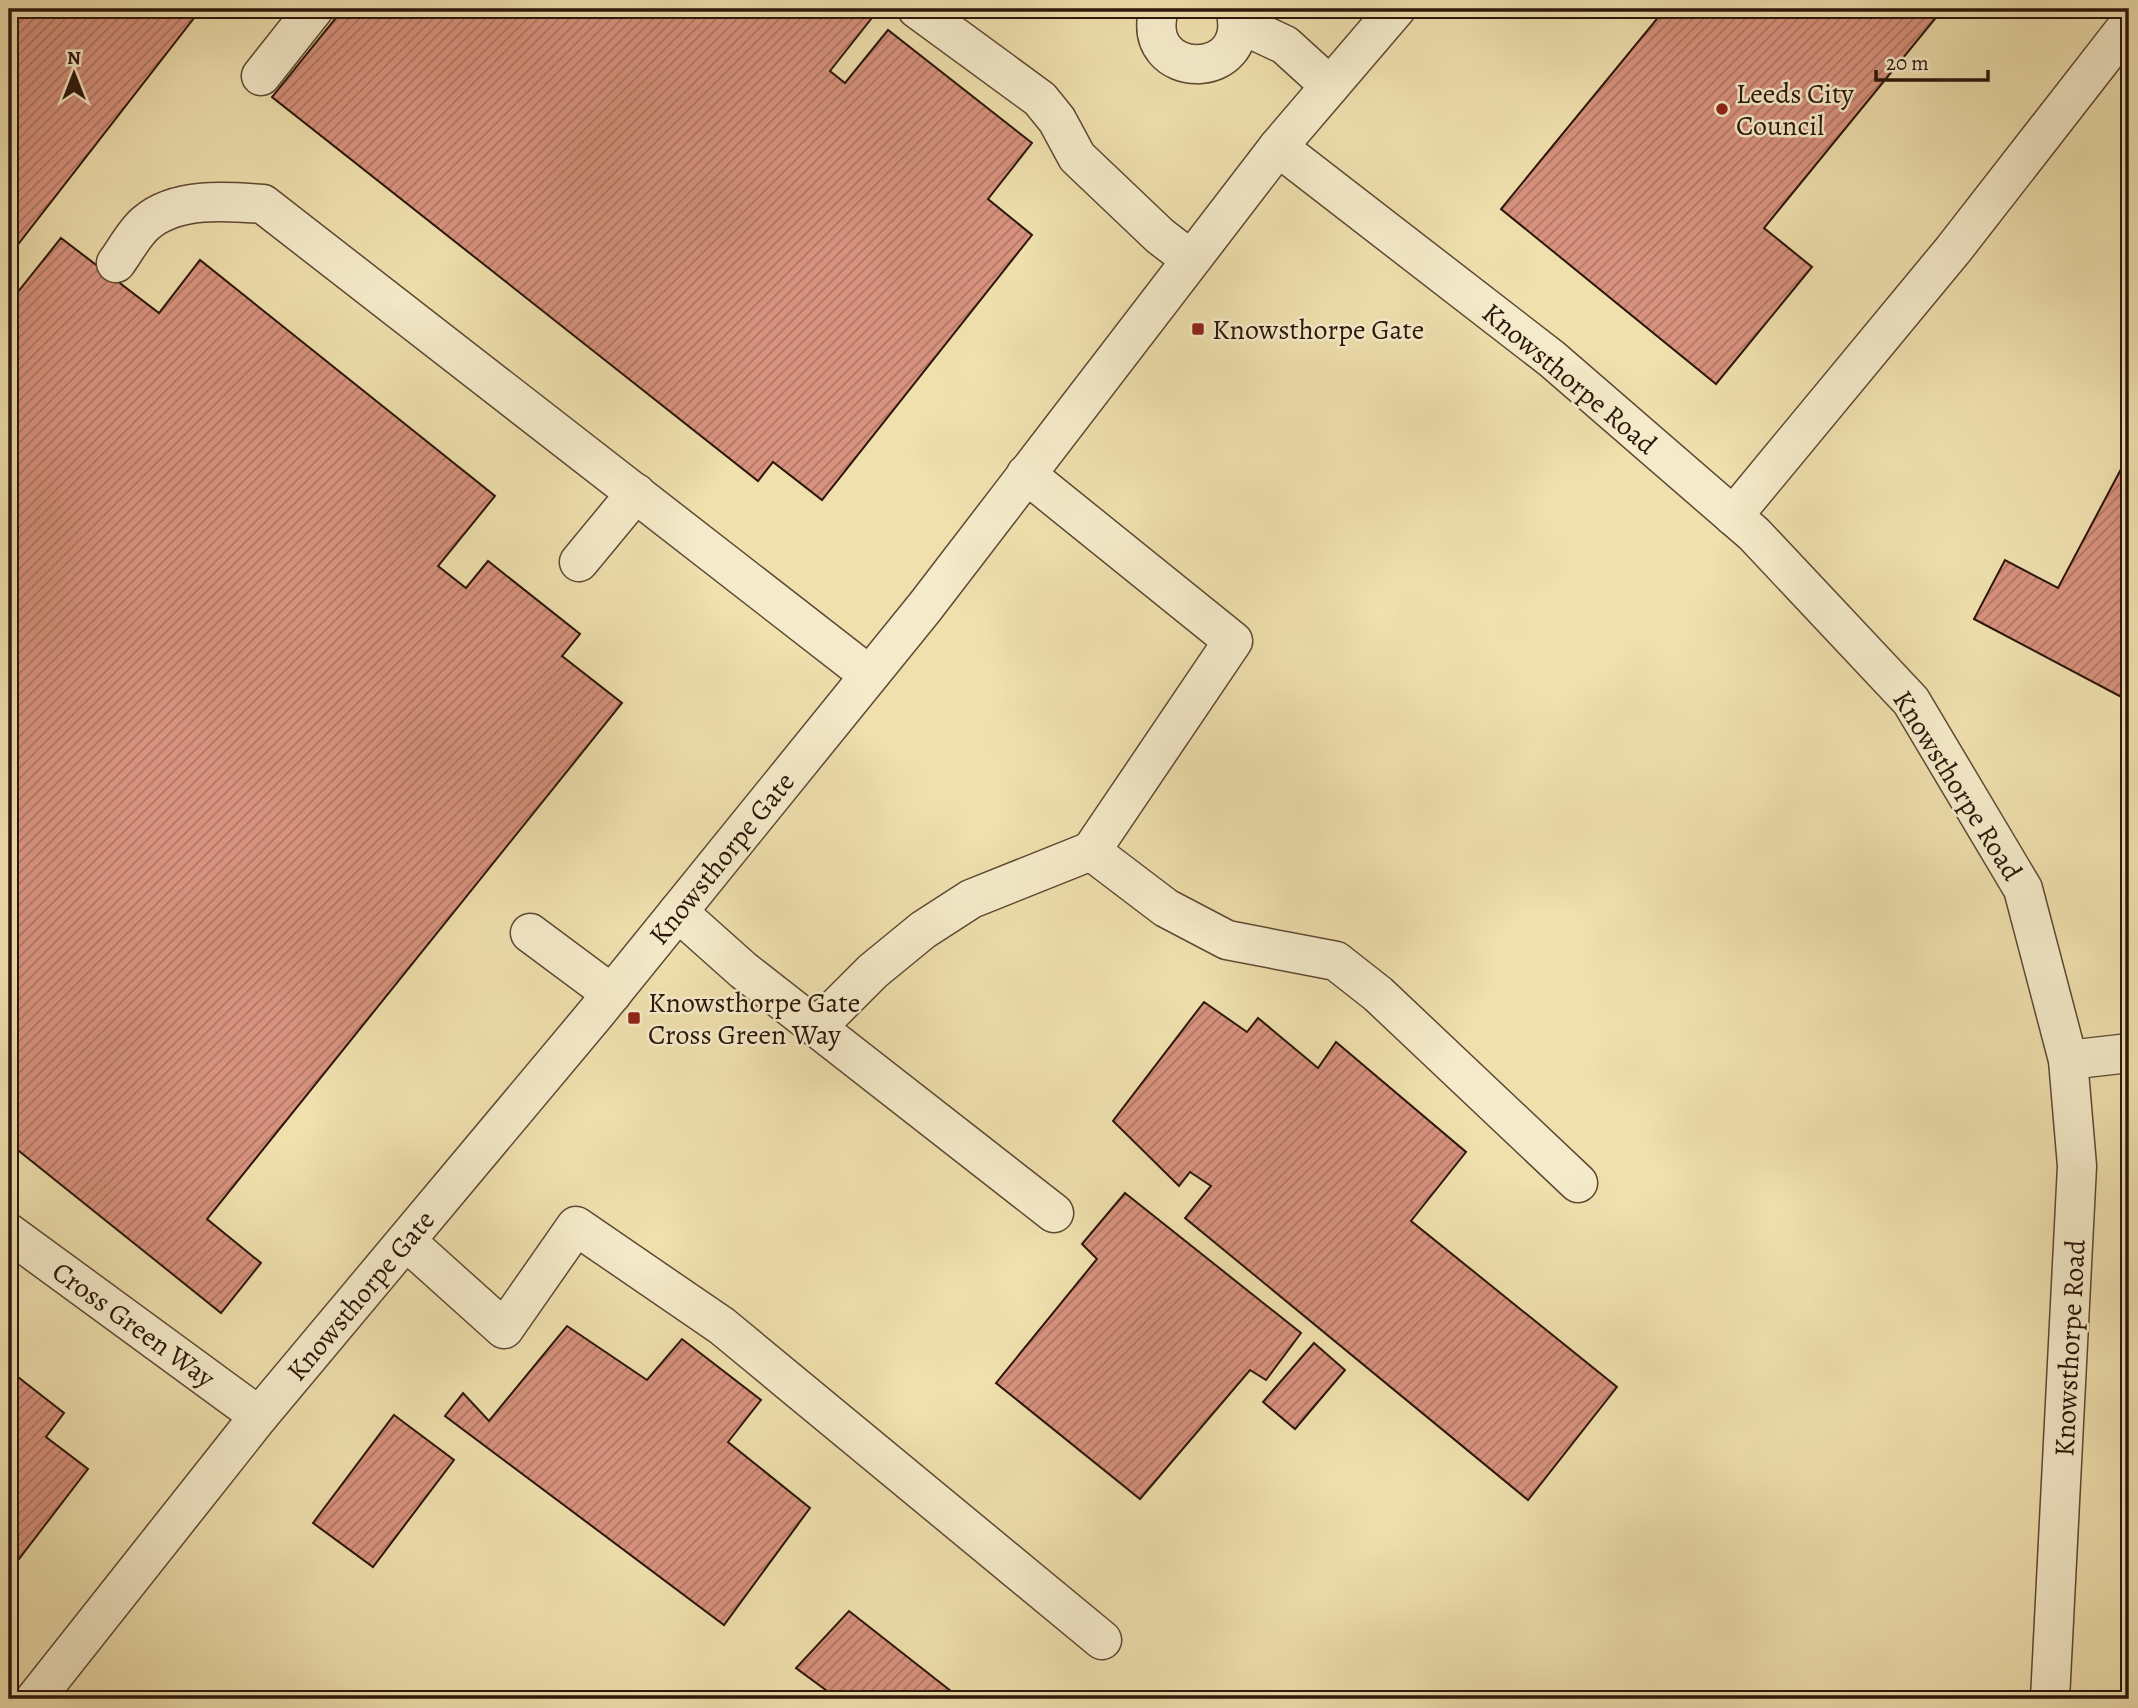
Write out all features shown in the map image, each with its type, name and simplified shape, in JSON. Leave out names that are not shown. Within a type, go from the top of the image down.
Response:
[{"type":"street","points":[[261,76],[314,9]]},
{"type":"street","points":[[917,9],[1040,99],[1057,120],[1077,157],[1160,236],[1190,259]]},
{"type":"street","points":[[1159,9],[1156,20],[1162,46],[1181,63],[1194,65],[1219,59],[1236,38],[1236,16]]},
{"type":"street","name":"Knowsthorpe Gate","points":[[35,1699],[259,1416],[612,994],[869,676],[1278,146],[1396,9]]},
{"type":"street","points":[[1236,16],[1285,45],[1330,86]]},
{"type":"street","points":[[1733,516],[1953,250],[2129,24]]},
{"type":"street","name":"Knowsthorpe Road","points":[[1278,146],[1552,359],[1733,516],[1912,701],[2023,889],[2068,1060],[2077,1166],[2050,1699]]},
{"type":"street","points":[[116,263],[145,223],[168,211],[220,200],[263,204],[869,676]]},
{"type":"street","points":[[817,1027],[873,971],[933,924],[971,899],[1091,851],[1233,641],[1026,474]]},
{"type":"street","points":[[579,562],[636,493]]},
{"type":"street","points":[[1091,851],[1166,908],[1227,940],[1336,961],[1378,994],[1578,1183]]},
{"type":"street","points":[[678,912],[743,970],[1054,1213]]},
{"type":"street","points":[[530,933],[612,994]]},
{"type":"street","points":[[2068,1060],[2129,1053]]},
{"type":"street","points":[[406,1241],[504,1329],[576,1226],[722,1326],[1102,1640]]},
{"type":"street","name":"Cross Green Way","points":[[9,1233],[259,1416]]},
{"type":"building","points":[[9,9],[201,9],[9,256]]},
{"type":"building","points":[[343,9],[868,9],[875,14],[830,71],[845,83],[888,30],[1032,143],[988,199],[1032,235],[822,500],[773,462],[758,481],[272,97]]},
{"type":"building","name":"Leeds City Council","points":[[1665,9],[1943,9],[1764,228],[1812,267],[1716,384],[1501,209]]},
{"type":"building","points":[[61,238],[159,313],[200,260],[495,496],[438,566],[466,588],[488,561],[580,634],[562,656],[622,703],[207,1219],[261,1263],[221,1313],[9,1143],[9,303]]},
{"type":"building","points":[[2129,454],[2129,701],[1974,619],[2005,560],[2058,588]]},
{"type":"building","points":[[1204,1002],[1247,1032],[1258,1018],[1318,1068],[1336,1042],[1466,1152],[1411,1221],[1617,1387],[1528,1500],[1185,1218],[1211,1186],[1190,1172],[1179,1186],[1113,1121]]},
{"type":"building","points":[[1125,1193],[1301,1333],[1266,1380],[1250,1370],[1140,1499],[996,1383],[1097,1259],[1082,1244]]},
{"type":"building","points":[[567,1326],[647,1380],[682,1339],[761,1400],[728,1442],[810,1508],[724,1625],[445,1416],[463,1393],[489,1421]]},
{"type":"building","points":[[1314,1343],[1345,1370],[1295,1429],[1263,1402]]},
{"type":"building","points":[[9,1370],[64,1413],[46,1437],[88,1469],[9,1572]]},
{"type":"building","points":[[394,1415],[454,1460],[373,1567],[313,1523]]},
{"type":"building","points":[[849,1611],[961,1699],[838,1699],[796,1668]]},
{"type":"place","name":"Leeds City Council","points":[[1722,109]]},
{"type":"place","name":"Knowsthorpe Gate","points":[[1198,329]]},
{"type":"place","name":"Knowsthorpe Gate Cross Green Way","points":[[634,1018]]}]
